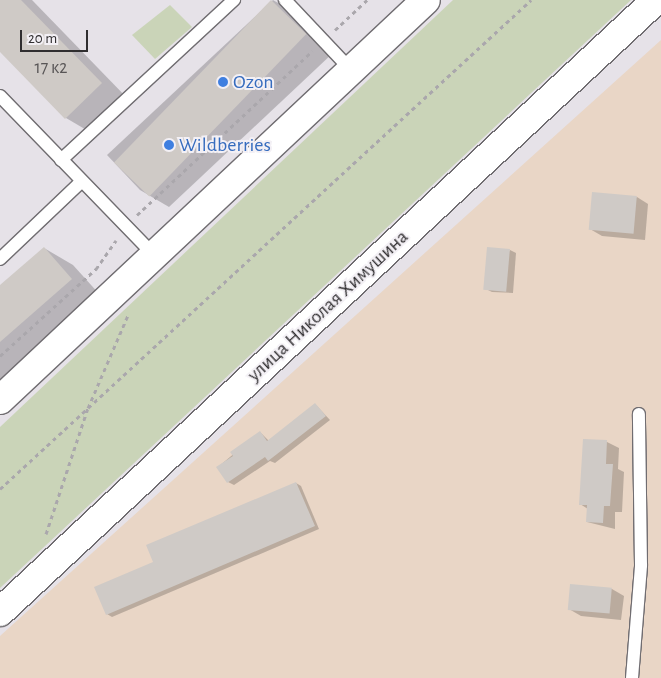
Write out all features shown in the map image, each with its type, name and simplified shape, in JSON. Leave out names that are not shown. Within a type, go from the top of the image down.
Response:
[{"type":"street","points":[[0,400],[426,0]]},
{"type":"street","name":"улица Николая Химушина","points":[[0,612],[656,0]]},
{"type":"lane","points":[[61,160],[234,0]]},
{"type":"lane","points":[[285,0],[352,70]]},
{"type":"lane","points":[[0,96],[154,255]]},
{"type":"lane","points":[[0,259],[82,182]]},
{"type":"lane","points":[[632,678],[641,565],[638,414]]},
{"type":"path","points":[[0,356],[96,269],[126,226],[367,0]]},
{"type":"path","points":[[0,489],[531,0]]},
{"type":"path","points":[[45,538],[88,408],[131,309]]},
{"type":"shaded area","points":[[661,40],[661,678],[0,678],[0,636]]},
{"type":"green space","points":[[453,0],[631,0],[0,588],[0,427]]},
{"type":"green space","points":[[170,5],[192,27],[155,59],[132,35]]},
{"type":"building","points":[[0,0],[21,0],[102,83],[65,119],[0,52]]},
{"type":"building","points":[[271,0],[306,34],[149,197],[114,163]]},
{"type":"building","points":[[592,192],[637,196],[634,234],[589,230]]},
{"type":"building","points":[[44,247],[72,279],[0,342],[0,285]]},
{"type":"building","points":[[487,247],[510,249],[506,292],[483,290]]},
{"type":"building","points":[[315,403],[326,416],[268,461],[265,457],[227,483],[216,467],[233,456],[230,452],[260,431],[267,441]]},
{"type":"building","points":[[583,439],[607,440],[606,464],[613,464],[610,506],[604,506],[603,523],[586,522],[587,505],[579,505]]},
{"type":"building","points":[[296,482],[315,526],[106,615],[94,587],[153,562],[146,545]]},
{"type":"building","points":[[570,584],[612,588],[610,614],[568,610]]},
{"type":"place","name":"Ozon","points":[[223,82]]},
{"type":"place","name":"Wildberries","points":[[169,145]]}]
